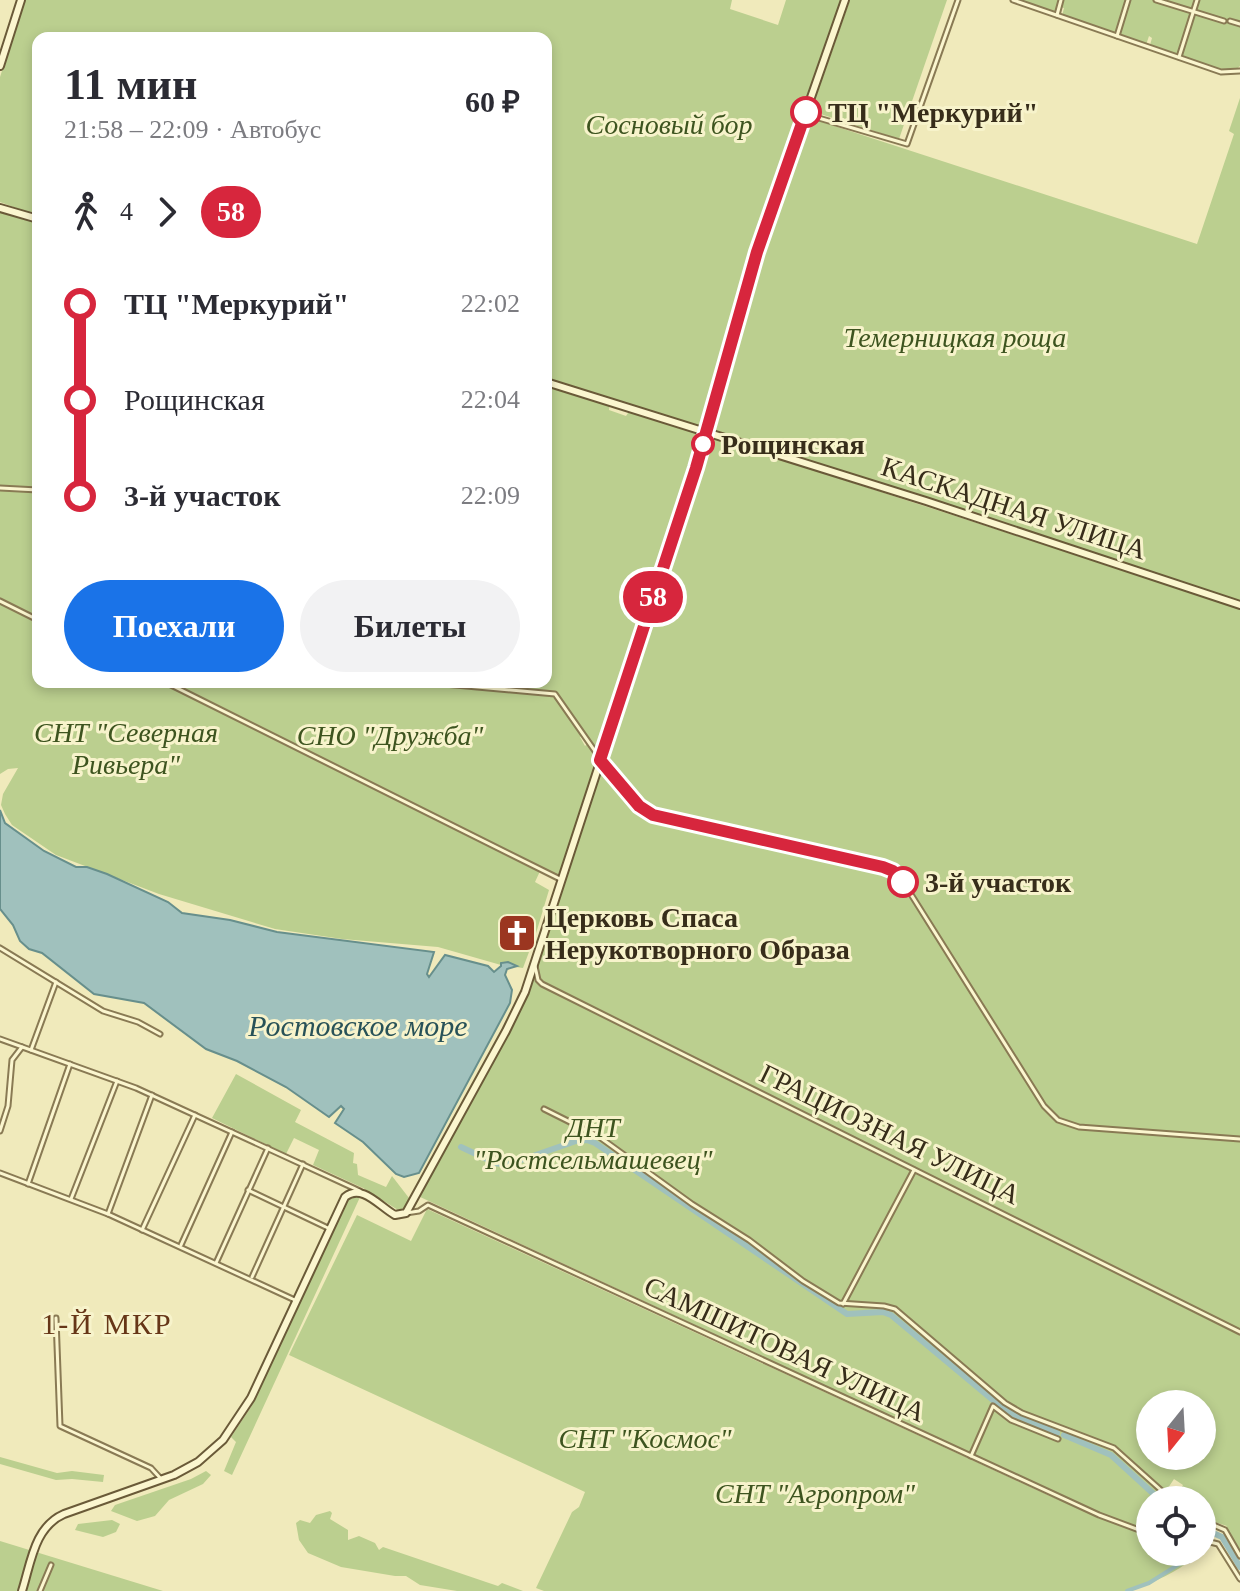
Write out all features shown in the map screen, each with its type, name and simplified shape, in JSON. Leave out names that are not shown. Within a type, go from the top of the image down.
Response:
[{"type":"main road","points":[[0,66],[21,0]]},
{"type":"main road","points":[[22,1591],[39,1537],[49,1522],[73,1510],[162,1480],[198,1462],[223,1440],[251,1398],[345,1197],[351,1192],[360,1191],[395,1215],[406,1213],[512,1020],[534,962],[706,433],[757,252],[845,0]]},
{"type":"main road","points":[[0,208],[32,217]]},
{"type":"main road","name":"КАСКАДНАЯ УЛИЦА","points":[[552,384],[1240,605]]},
{"type":"street","points":[[805,114],[907,144],[958,0]]},
{"type":"street","points":[[1013,0],[1221,72],[1240,71]]},
{"type":"street","points":[[1057,15],[1061,0]]},
{"type":"street","points":[[1117,36],[1128,0]]},
{"type":"street","points":[[1156,0],[1224,21]]},
{"type":"street","points":[[1179,57],[1197,0]]},
{"type":"street","points":[[1230,21],[1240,24]]},
{"type":"street","points":[[0,488],[32,490]]},
{"type":"street","points":[[0,601],[32,617]]},
{"type":"street","points":[[177,688],[560,879]]},
{"type":"street","points":[[488,688],[555,694],[600,760],[639,806],[653,815],[893,871],[902,880],[1044,1106],[1058,1120],[1079,1127],[1240,1139]]},
{"type":"street","points":[[0,948],[103,1011],[138,1022],[160,1034]]},
{"type":"street","name":"ГРАЦИОЗНАЯ УЛИЦА","points":[[534,962],[542,984],[1240,1332]]},
{"type":"street","points":[[31,1050],[56,982]]},
{"type":"street","points":[[0,1039],[152,1095],[360,1191]]},
{"type":"street","points":[[0,1131],[8,1106],[12,1060],[22,1047]]},
{"type":"street","points":[[28,1184],[70,1064]]},
{"type":"street","points":[[71,1199],[117,1081]]},
{"type":"street","points":[[108,1214],[152,1095]]},
{"type":"street","points":[[544,1109],[598,1136],[803,1281],[843,1304],[895,1309],[1005,1403],[1022,1413],[1114,1448],[1156,1486]]},
{"type":"street","points":[[142,1230],[195,1115]]},
{"type":"street","points":[[180,1246],[232,1132]]},
{"type":"street","points":[[216,1263],[268,1148]]},
{"type":"street","points":[[251,1279],[303,1164]]},
{"type":"street","points":[[843,1304],[914,1170]]},
{"type":"street","points":[[0,1173],[108,1214],[297,1301]]},
{"type":"street","points":[[248,1190],[330,1229]]},
{"type":"street","name":"САМШИТОВАЯ УЛИЦА","points":[[406,1213],[419,1211],[428,1205],[1099,1515],[1136,1529]]},
{"type":"street","points":[[56,1318],[60,1426],[151,1468],[162,1480]]},
{"type":"street","points":[[971,1456],[993,1406],[1011,1420],[1058,1439]]},
{"type":"street","points":[[1216,1526],[1225,1530],[1240,1556]]},
{"type":"street","points":[[1216,1544],[1240,1579]]},
{"type":"street","points":[[40,1591],[51,1565]]},
{"type":"green space","name":"Сосновый бор","points":[[25,0],[732,0],[730,9],[778,25],[786,0],[841,0],[752,263],[707,423],[701,427],[552,380],[552,32],[32,32],[32,214],[0,202],[0,77]]},
{"type":"green space","points":[[850,0],[947,0],[899,139],[811,111]]},
{"type":"green space","points":[[1017,0],[1240,0],[1240,66],[1236,70],[1225,70],[1203,65],[1150,45],[1152,38],[1149,36],[1146,45],[1062,16],[1064,8],[1060,7],[1058,14]]},
{"type":"green space","name":"Темерницкая роща","points":[[1240,98],[1240,601],[716,432],[712,425],[723,375],[804,122],[813,119],[1197,244],[1234,134],[1229,131]]},
{"type":"green space","points":[[0,206],[32,216],[32,688],[552,688],[552,385],[610,402],[609,410],[626,416],[630,410],[701,433],[705,444],[717,439],[1240,608],[1240,1558],[1223,1530],[1227,1526],[1216,1522],[1216,1486],[1182,1486],[1174,1479],[1169,1486],[1136,1486],[1136,1526],[1103,1515],[418,1196],[521,1005],[602,756],[584,734],[580,737],[585,746],[588,743],[598,758],[559,878],[541,869],[535,882],[549,890],[534,940],[523,938],[519,950],[529,952],[523,968],[438,947],[342,939],[275,929],[159,894],[56,855],[12,825],[1,805],[3,794],[18,768],[0,774]]},
{"type":"green space","points":[[236,1074],[301,1110],[295,1122],[354,1153],[353,1163],[357,1164],[358,1175],[386,1187],[392,1176],[409,1198],[404,1208],[398,1210],[363,1188],[313,1165],[319,1150],[294,1138],[286,1154],[212,1118]]},
{"type":"green space","points":[[361,1195],[232,1475],[224,1471],[236,1442],[231,1437],[251,1407],[350,1196]]},
{"type":"green space","points":[[427,1209],[1050,1496],[1136,1531],[1136,1566],[1182,1566],[1158,1580],[1125,1591],[544,1591],[536,1588],[572,1512],[579,1507],[585,1492],[289,1355],[357,1215],[411,1241]]},
{"type":"green space","points":[[0,1457],[57,1473],[72,1471],[104,1475],[103,1482],[56,1480],[0,1464]]},
{"type":"green space","points":[[206,1471],[211,1475],[203,1484],[169,1500],[155,1516],[137,1521],[111,1511],[115,1505]]},
{"type":"green space","points":[[330,1511],[330,1519],[348,1530],[348,1540],[359,1536],[375,1543],[379,1550],[383,1547],[498,1586],[502,1583],[523,1591],[457,1591],[420,1585],[406,1576],[341,1567],[308,1553],[299,1540],[296,1523],[300,1520],[310,1523],[316,1515]]},
{"type":"green space","points":[[112,1520],[120,1524],[116,1532],[103,1537],[75,1530],[78,1524]]},
{"type":"green space","points":[[0,1541],[163,1591],[0,1591]]},
{"type":"water","name":"Ростовское море","points":[[0,810],[5,823],[44,851],[76,867],[87,867],[107,874],[168,902],[182,913],[230,920],[277,932],[434,952],[427,974],[429,977],[445,955],[488,966],[494,972],[501,963],[517,966],[507,969],[505,975],[512,990],[510,1003],[419,1173],[404,1177],[396,1174],[363,1142],[335,1123],[344,1109],[341,1106],[329,1117],[286,1087],[237,1061],[206,1049],[144,1003],[94,994],[42,953],[29,949],[20,941],[13,925],[0,909]]},
{"type":"waterway","points":[[461,1147],[495,1163],[507,1165],[576,1141],[595,1143],[847,1314],[883,1312],[891,1315],[1006,1411],[1057,1433]]},
{"type":"waterway","points":[[1064,1435],[1111,1455],[1145,1486]]},
{"type":"waterway","points":[[1216,1534],[1222,1537],[1240,1567]]},
{"type":"waterway","points":[[1127,1591],[1149,1583],[1176,1566]]},
{"type":"bus line","name":"58","points":[[806,112],[757,252],[696,468],[600,760],[639,806],[653,815],[883,867],[893,871],[903,882]]},
{"type":"place","name":"ТЦ \"Меркурий\"","points":[[806,112]]},
{"type":"place","name":"Рощинская","points":[[703,444]]},
{"type":"place","name":"3-й участок","points":[[903,882]]},
{"type":"place","name":"Церковь Спаса Нерукотворного Образа","points":[[517,933]]},
{"type":"district","name":"1-Й МКР","points":[[107,1323]]},
{"type":"park label","name":"СНО \"Дружба\"","points":[[390,735]]},
{"type":"park label","name":"СНТ \"Северная Ривьера\"","points":[[126,748]]},
{"type":"park label","name":"ДНТ \"Ростсельмашевец\"","points":[[593,1143]]},
{"type":"park label","name":"СНТ \"Космос\"","points":[[645,1438]]},
{"type":"park label","name":"СНТ \"Агропром\"","points":[[815,1493]]}]
